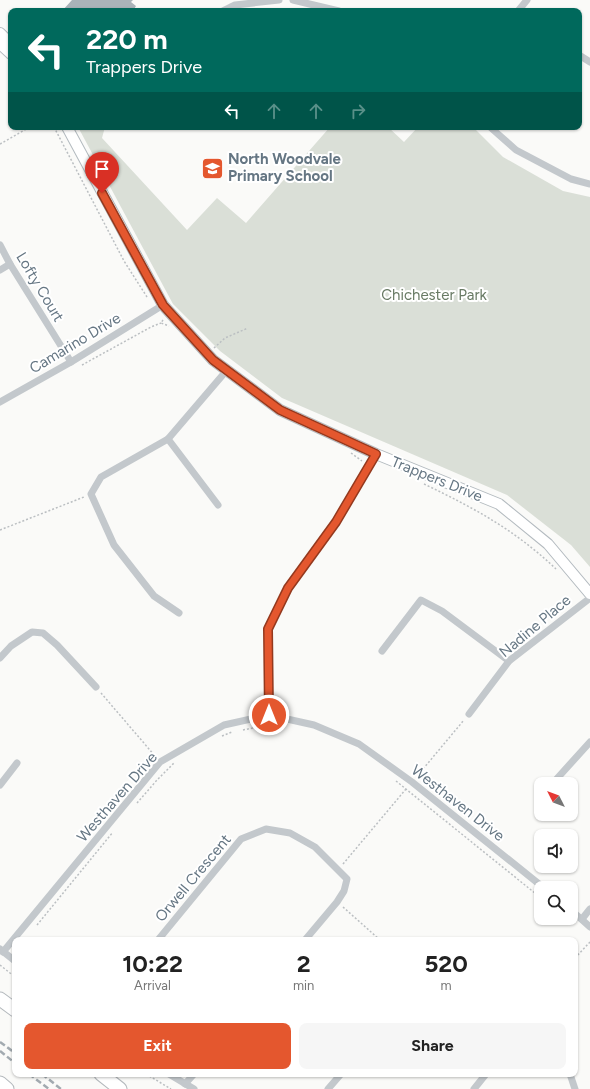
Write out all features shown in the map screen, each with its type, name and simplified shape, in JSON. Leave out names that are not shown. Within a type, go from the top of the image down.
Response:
[{"type":"highway","points":[[0,999],[12,1008]]},
{"type":"highway","points":[[104,1077],[120,1089]]},
{"type":"highway","points":[[0,1083],[7,1089]]},
{"type":"main road","points":[[0,33],[8,41]]},
{"type":"main road","points":[[0,44],[8,51]]},
{"type":"main road","name":"Trappers Drive","points":[[69,130],[159,307],[213,360],[280,410],[376,454],[499,504],[548,544],[590,594]]},
{"type":"street","points":[[229,8],[235,5],[279,0]]},
{"type":"street","points":[[293,0],[325,4]]},
{"type":"street","points":[[520,8],[527,0]]},
{"type":"street","points":[[493,130],[516,150],[571,179],[590,184]]},
{"type":"street","name":"Lofty Court","points":[[0,245],[10,264],[71,362]]},
{"type":"street","points":[[0,270],[10,264]]},
{"type":"street","name":"Camarino Drive","points":[[0,402],[71,362],[159,307]]},
{"type":"street","points":[[179,613],[154,596],[114,545],[91,494],[101,477],[168,439],[227,370]]},
{"type":"street","points":[[168,439],[218,505]]},
{"type":"street","points":[[269,715],[268,629],[288,588],[336,522],[376,454]]},
{"type":"street","name":"Nadine Place","points":[[469,714],[509,662],[590,598]]},
{"type":"street","points":[[382,651],[421,600],[442,611],[509,662]]},
{"type":"street","points":[[0,658],[11,646],[32,632],[43,633],[57,645],[96,686]]},
{"type":"street","name":"Westhaven Drive","points":[[1,950],[160,762],[224,724],[269,715],[314,725],[360,744],[412,782],[535,881]]},
{"type":"street","points":[[558,777],[590,742]]},
{"type":"street","points":[[0,785],[17,763]]},
{"type":"street","name":"Orwell Crescent","points":[[160,937],[241,839],[266,829],[290,833],[315,847],[347,879],[344,892],[308,937]]},
{"type":"street","points":[[582,919],[590,910]]},
{"type":"street","points":[[578,916],[590,927]]},
{"type":"street","points":[[1,950],[12,959]]},
{"type":"street","points":[[174,1077],[194,1089]]},
{"type":"street","points":[[186,1084],[192,1077]]},
{"type":"street","points":[[328,1089],[338,1077]]},
{"type":"street","points":[[474,1089],[484,1077]]},
{"type":"street","points":[[571,1077],[575,1089]]},
{"type":"path","points":[[0,144],[25,130]]},
{"type":"path","points":[[56,130],[124,261],[159,307],[163,320],[161,323],[169,327]]},
{"type":"path","points":[[214,348],[224,338],[248,328]]},
{"type":"path","points":[[350,453],[360,460],[370,464]]},
{"type":"path","points":[[420,483],[463,503],[503,526],[538,552],[559,572]]},
{"type":"path","points":[[0,530],[91,494]]},
{"type":"path","points":[[96,686],[160,762]]},
{"type":"path","points":[[338,871],[469,714]]},
{"type":"path","points":[[241,730],[263,726],[283,727]]},
{"type":"path","points":[[219,737],[234,731]]},
{"type":"path","points":[[133,808],[157,780],[175,763]]},
{"type":"path","points":[[394,780],[534,892]]},
{"type":"path","points":[[34,928],[114,831]]},
{"type":"path","points":[[337,902],[377,937]]},
{"type":"path","points":[[578,955],[590,942]]},
{"type":"path","points":[[0,965],[12,975]]},
{"type":"path","points":[[151,1077],[170,1089]]},
{"type":"green space","name":"Chichester Park","points":[[80,130],[104,130],[102,138],[187,230],[217,198],[246,223],[327,130],[391,130],[404,142],[415,130],[476,130],[503,157],[563,191],[590,197],[590,567],[571,545],[507,495],[282,398],[220,351],[173,304]]},
{"type":"building","points":[[72,0],[133,0],[131,2],[136,6],[135,8],[65,8]]},
{"type":"railway","points":[[0,1042],[12,1051]]},
{"type":"railway","points":[[0,1051],[12,1061]]},
{"type":"railway","points":[[33,1077],[49,1089]]},
{"type":"railway","points":[[46,1077],[61,1089]]},
{"type":"place","name":"North Woodvale Primary School","points":[[212,168]]},
{"type":"route","points":[[102,193],[163,305],[213,360],[280,410],[376,454],[336,522],[288,588],[268,629],[269,715]]}]
